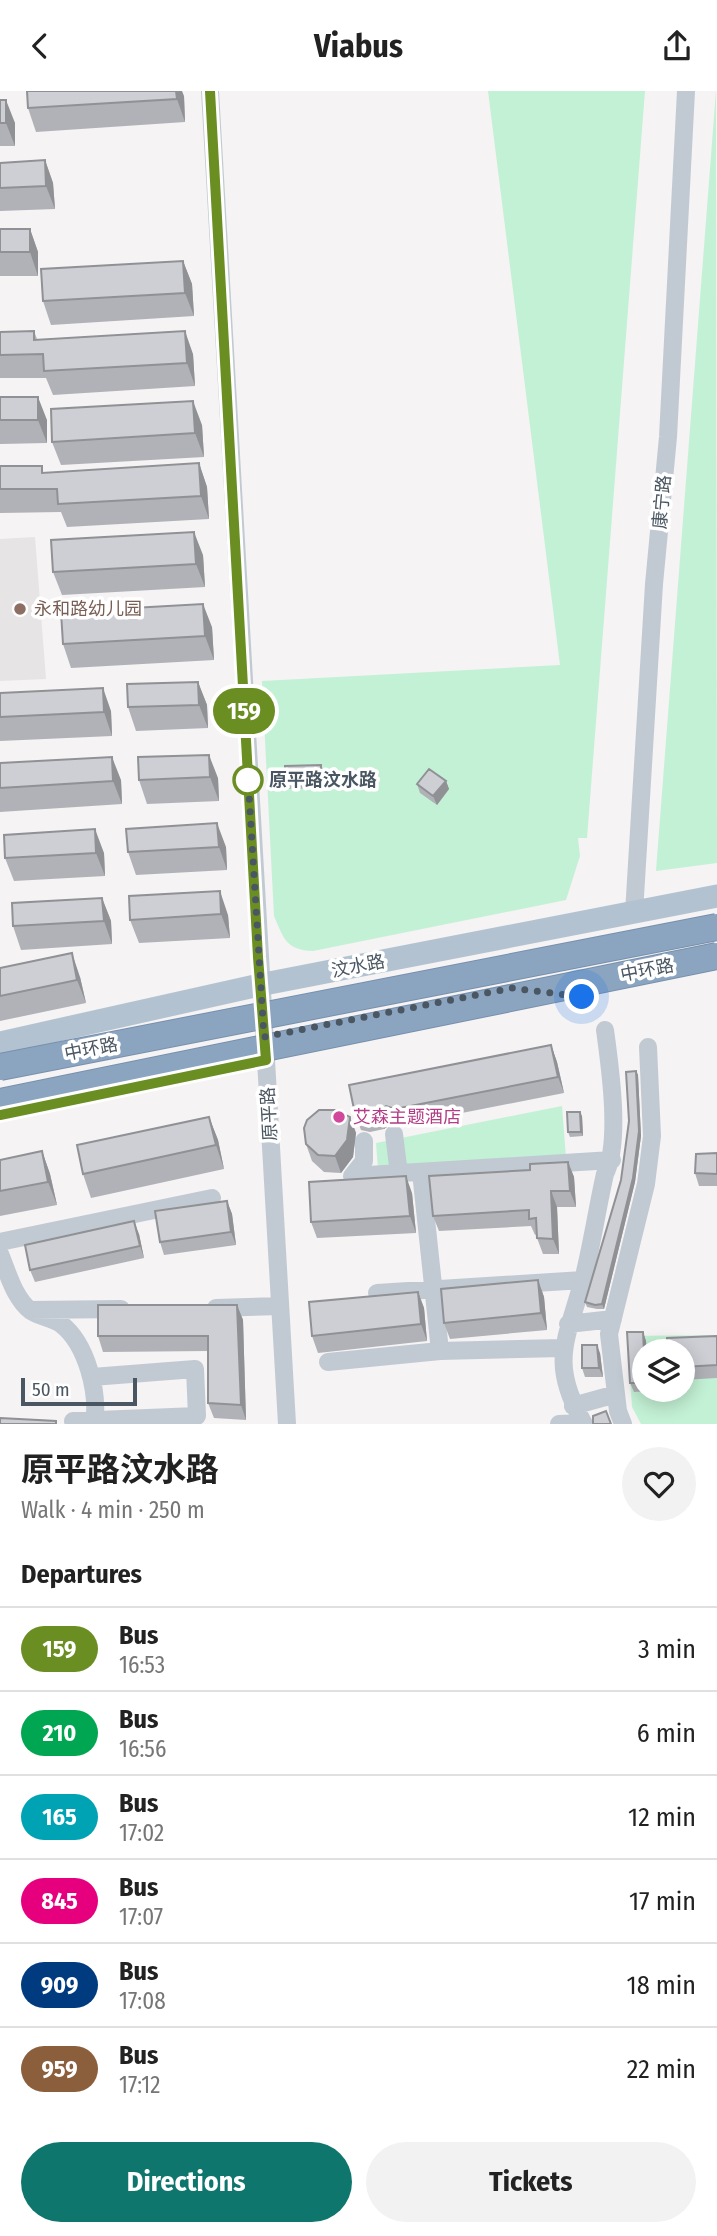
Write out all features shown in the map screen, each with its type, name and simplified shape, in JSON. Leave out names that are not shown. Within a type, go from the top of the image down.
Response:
[{"type":"highway","name":"中环路","points":[[0,1067],[717,927]]},
{"type":"highway","name":"中环路","points":[[0,1102],[717,956]]},
{"type":"main road","name":"汶水路","points":[[0,1043],[260,985],[717,896]]},
{"type":"main road","points":[[0,1115],[264,1040],[717,936]]},
{"type":"main road","points":[[0,1092],[717,948]]},
{"type":"main road","points":[[0,1077],[582,997],[717,969]]},
{"type":"main road","points":[[512,988],[582,997]]},
{"type":"street","name":"原平路","points":[[210,91],[287,1424]]},
{"type":"street","name":"康宁路","points":[[634,913],[653,597],[668,437],[686,91]]},
{"type":"street","points":[[584,1423],[573,1406],[562,1366],[562,1348],[583,1280],[605,1174],[612,1160],[611,1076],[606,1030]]},
{"type":"street","points":[[623,1424],[616,1394],[609,1334],[646,1184],[651,1147],[648,1047]]},
{"type":"street","points":[[394,1134],[399,1174]]},
{"type":"street","points":[[363,1140],[364,1161],[352,1176],[612,1160]]},
{"type":"street","points":[[421,1172],[440,1351]]},
{"type":"street","points":[[0,1242],[212,1198]]},
{"type":"street","points":[[0,1254],[10,1296],[30,1310],[61,1325],[85,1357],[92,1377],[94,1422]]},
{"type":"street","points":[[377,1293],[583,1280]]},
{"type":"street","points":[[198,1308],[280,1307]]},
{"type":"street","points":[[30,1310],[142,1309]]},
{"type":"street","points":[[568,1324],[613,1319]]},
{"type":"street","points":[[328,1362],[440,1351],[562,1348]]},
{"type":"street","points":[[73,1421],[197,1416],[195,1369],[92,1377]]},
{"type":"street","points":[[573,1406],[616,1394]]},
{"type":"street","points":[[559,1424],[584,1423]]},
{"type":"shaded area","name":"永和路幼儿园","points":[[35,537],[46,679],[0,681],[0,539]]},
{"type":"green space","points":[[488,91],[645,91],[587,838],[578,838],[580,856],[566,900],[313,951],[304,950],[287,942],[274,916],[262,681],[560,665]]},
{"type":"green space","points":[[716,91],[717,863],[656,871]]},
{"type":"green space","points":[[562,1106],[566,1158],[378,1169],[376,1143]]},
{"type":"green space","points":[[717,1335],[717,1424],[641,1424],[632,1407],[627,1336]]},
{"type":"building","points":[[27,91],[176,91],[177,99],[28,108]]},
{"type":"building","points":[[0,100],[6,100],[6,123],[0,123]]},
{"type":"building","points":[[45,160],[46,186],[0,188],[0,163]]},
{"type":"building","points":[[0,229],[30,229],[30,252],[0,252]]},
{"type":"building","points":[[183,261],[185,293],[43,301],[41,269]]},
{"type":"building","points":[[34,331],[34,340],[185,331],[187,363],[44,371],[43,354],[0,355],[0,332]]},
{"type":"building","points":[[0,397],[38,397],[38,420],[0,420]]},
{"type":"building","points":[[193,401],[195,433],[52,442],[51,409]]},
{"type":"building","points":[[199,463],[201,496],[58,504],[57,489],[0,489],[0,466],[42,466],[42,473]]},
{"type":"building","points":[[194,532],[196,564],[53,572],[51,540]]},
{"type":"building","points":[[203,604],[205,636],[63,644],[61,612]]},
{"type":"building","points":[[198,682],[199,705],[128,707],[127,684]]},
{"type":"building","points":[[103,688],[104,712],[0,717],[0,693]]},
{"type":"building","points":[[209,755],[210,777],[139,780],[138,757]]},
{"type":"building","points":[[112,757],[113,781],[0,788],[0,763]]},
{"type":"building","points":[[321,765],[321,780],[285,780],[285,766]]},
{"type":"building","points":[[429,769],[446,781],[433,796],[417,784]]},
{"type":"building","points":[[217,823],[219,847],[128,852],[126,829]]},
{"type":"building","points":[[95,829],[96,853],[5,858],[4,835]]},
{"type":"building","points":[[220,891],[221,914],[130,920],[129,896]]},
{"type":"building","points":[[102,898],[104,921],[13,926],[12,903]]},
{"type":"building","points":[[72,953],[77,980],[0,996],[0,968]]},
{"type":"building","points":[[551,1045],[558,1077],[395,1109],[386,1106],[378,1112],[364,1115],[355,1114],[349,1085]]},
{"type":"building","points":[[636,1071],[639,1131],[633,1178],[602,1304],[595,1305],[585,1302],[621,1180],[629,1121],[626,1072]]},
{"type":"building","points":[[319,1110],[335,1110],[350,1117],[347,1140],[335,1156],[318,1155],[306,1144],[304,1128],[307,1120]]},
{"type":"building","points":[[567,1112],[580,1112],[581,1132],[568,1132]]},
{"type":"building","points":[[209,1117],[216,1145],[83,1174],[77,1145]]},
{"type":"building","points":[[42,1151],[48,1182],[0,1191],[0,1160]]},
{"type":"building","points":[[717,1153],[717,1174],[695,1173],[696,1154]]},
{"type":"building","points":[[568,1162],[570,1191],[551,1191],[553,1239],[537,1238],[536,1218],[529,1219],[529,1210],[433,1216],[429,1176],[530,1170],[530,1164]]},
{"type":"building","points":[[406,1176],[410,1216],[311,1222],[309,1182]]},
{"type":"building","points":[[227,1201],[231,1232],[160,1242],[155,1211]]},
{"type":"building","points":[[134,1221],[140,1246],[30,1270],[25,1245]]},
{"type":"building","points":[[538,1280],[541,1313],[444,1323],[441,1289]]},
{"type":"building","points":[[418,1292],[421,1324],[312,1336],[309,1302]]},
{"type":"building","points":[[98,1305],[237,1305],[241,1405],[208,1403],[208,1336],[98,1336]]},
{"type":"building","points":[[627,1332],[643,1332],[643,1339],[632,1339],[630,1383]]},
{"type":"building","points":[[717,1336],[717,1365],[695,1366],[695,1339],[667,1338]]},
{"type":"building","points":[[582,1345],[597,1345],[599,1368],[582,1368]]},
{"type":"building","points":[[606,1411],[611,1424],[593,1424],[593,1416]]},
{"type":"building","points":[[0,1418],[56,1421],[56,1424],[0,1424]]},
{"type":"bus line","name":"159","points":[[0,1115],[266,1060],[210,91]]},
{"type":"place","name":"永和路幼儿园","points":[[20,609]]},
{"type":"place","name":"原平路汶水路","points":[[248,780]]},
{"type":"place","name":"艾森主题酒店","points":[[339,1117]]},
{"type":"route","points":[[248,780],[248,777],[264,1037],[512,988],[582,997]]}]
